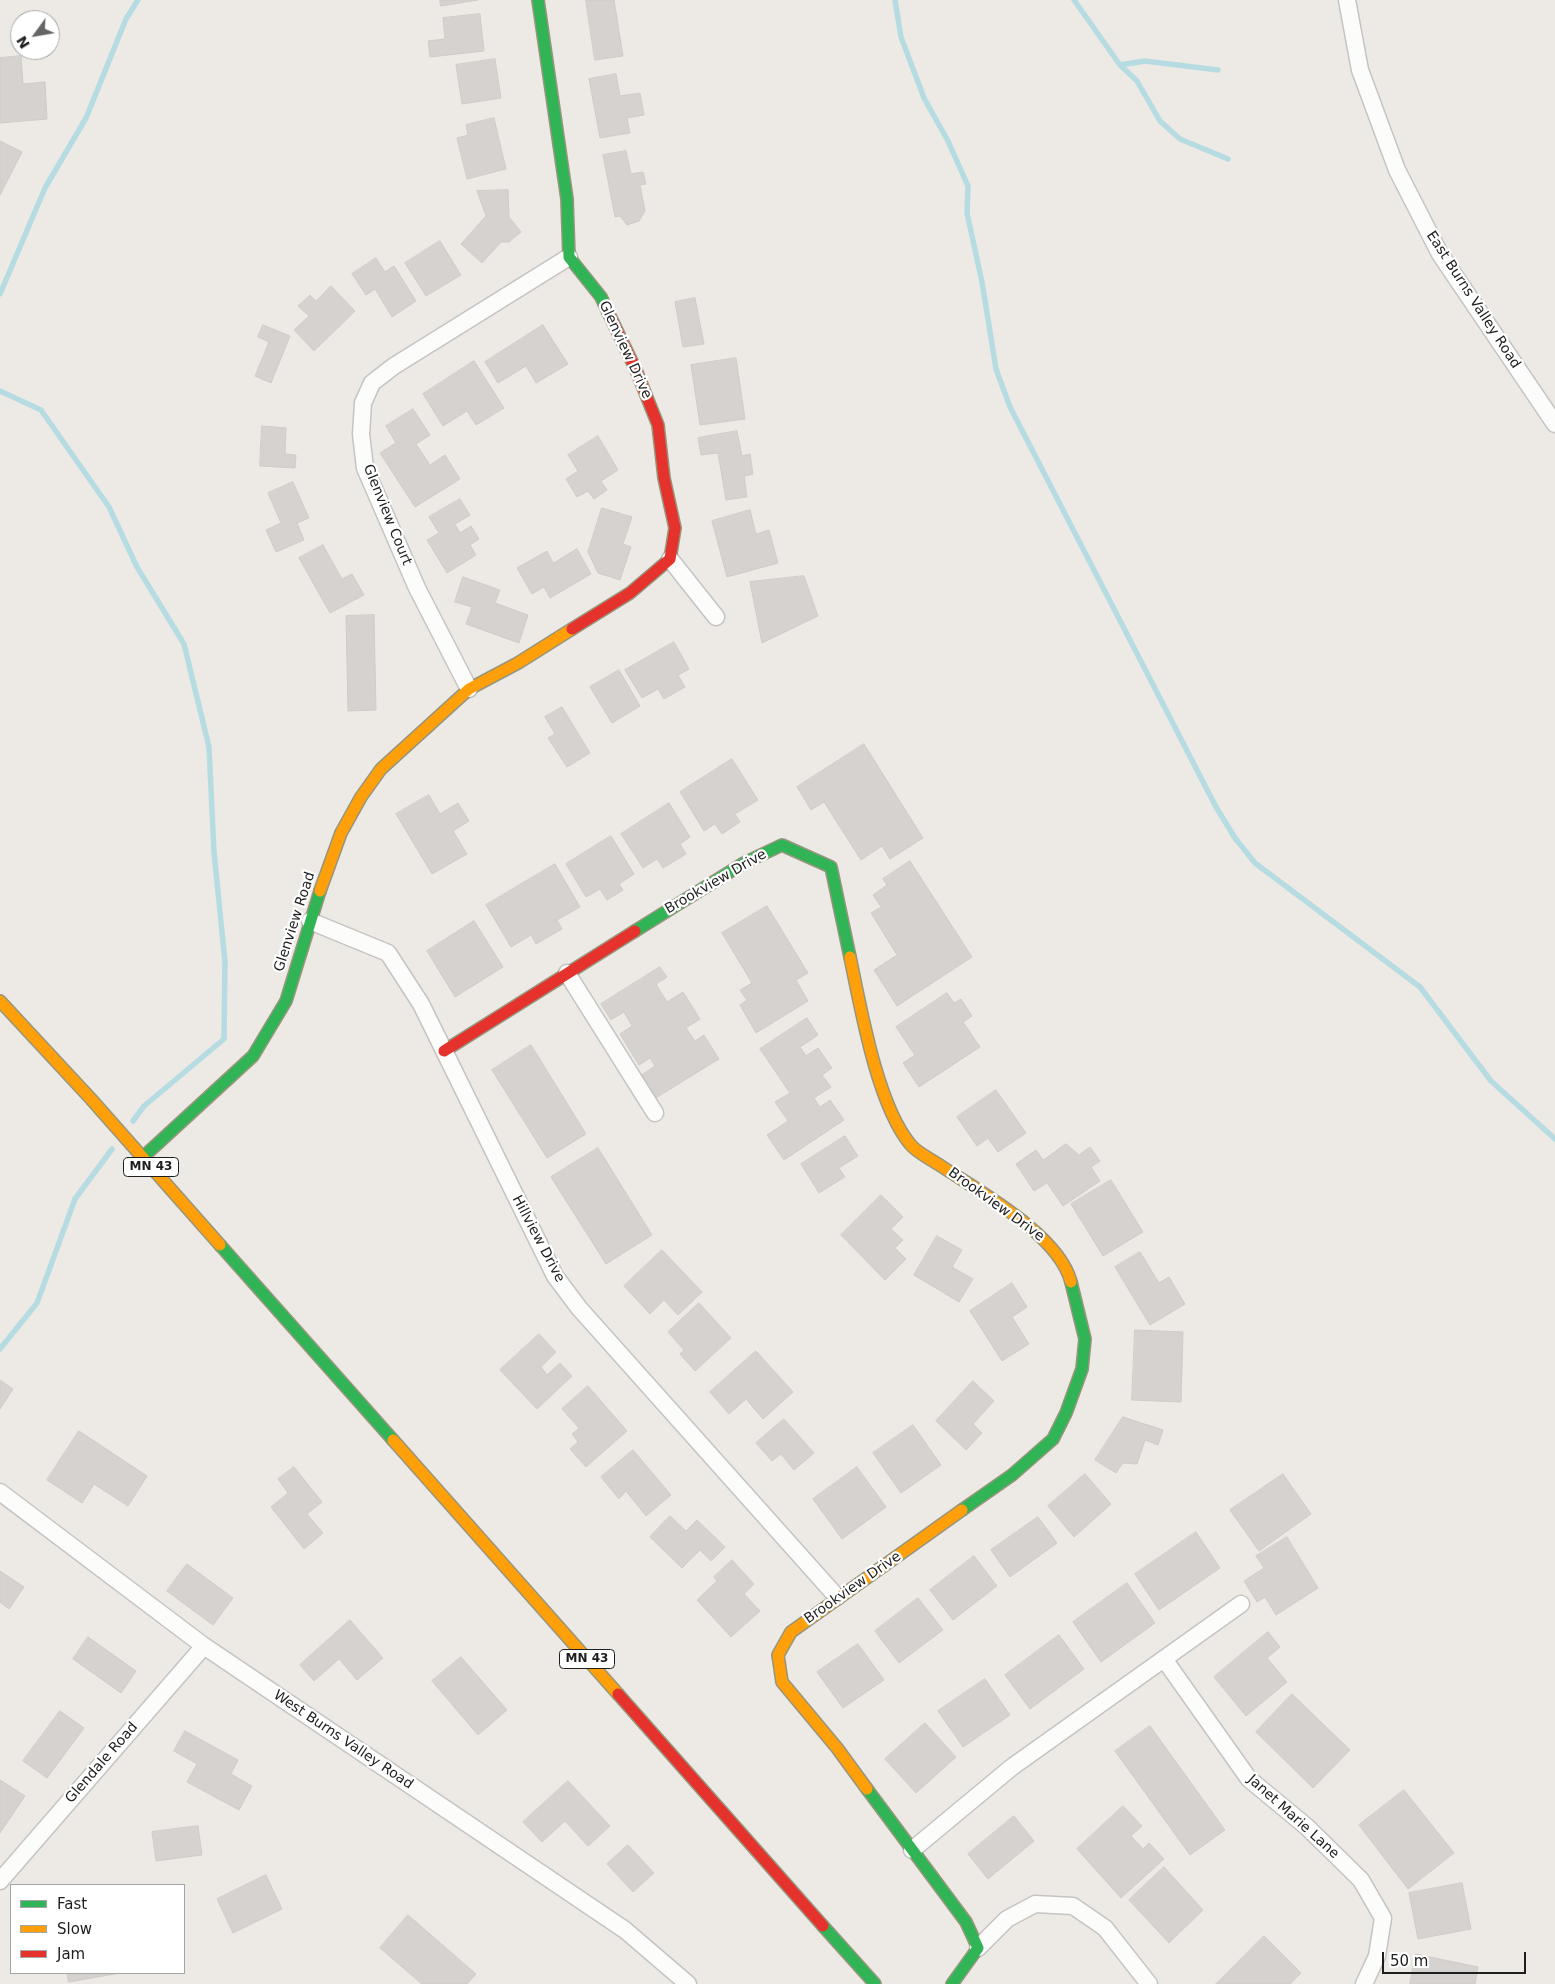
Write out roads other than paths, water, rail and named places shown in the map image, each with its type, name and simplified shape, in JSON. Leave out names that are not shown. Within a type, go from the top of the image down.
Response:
[{"type":"street","points":[[538,0],[567,198],[569,257]]},
{"type":"street","name":"East Burns Valley Road","points":[[1348,0],[1360,70],[1397,170],[1440,254],[1555,424]]},
{"type":"street","name":"Glenview Drive","points":[[569,257],[601,297],[636,370],[658,426],[664,478],[675,528],[670,559]]},
{"type":"street","name":"Glenview Court","points":[[469,689],[417,588],[365,468],[361,434],[363,403],[372,383],[394,366],[569,257]]},
{"type":"street","points":[[469,689],[518,664],[630,593],[670,559],[716,617]]},
{"type":"street","name":"Glenview Road","points":[[142,1158],[253,1056],[286,1001],[310,922],[341,833],[361,797],[381,769],[469,689]]},
{"type":"street","name":"Brookview Drive","points":[[444,1051],[744,863],[782,845],[831,867],[861,1010],[885,1100],[910,1145],[1004,1208],[1047,1241],[1068,1270],[1085,1339],[1082,1368],[1066,1413],[1053,1439],[1012,1475],[837,1597],[791,1632],[778,1655],[782,1682],[837,1748],[966,1922],[978,1948]]},
{"type":"street","name":"Hillview Drive","points":[[310,922],[388,953],[421,1004],[555,1276],[579,1308],[837,1597]]},
{"type":"street","points":[[567,973],[655,1113]]},
{"type":"street","name":"MN 43","points":[[0,1001],[142,1158],[875,1984]]},
{"type":"street","name":"West Burns Valley Road","points":[[0,1492],[204,1646],[625,1930],[688,1984]]},
{"type":"street","points":[[912,1850],[1012,1767],[1241,1604]]},
{"type":"street","name":"Glendale Road","points":[[0,1881],[204,1646]]},
{"type":"street","name":"Janet Marie Lane","points":[[1164,1659],[1249,1779],[1307,1827],[1361,1880],[1383,1918],[1377,1956],[1364,1984]]},
{"type":"street","points":[[952,1984],[978,1948],[1007,1919],[1035,1904],[1073,1906],[1105,1928],[1149,1984]]},
{"type":"waterway","points":[[0,294],[45,188],[86,118],[126,19],[138,0]]},
{"type":"waterway","points":[[895,0],[901,37],[924,98],[948,141],[968,186],[967,213],[982,282],[996,369],[1010,407],[1216,807],[1235,838],[1255,863],[1420,987],[1491,1081],[1555,1139]]},
{"type":"waterway","points":[[1074,0],[1120,65],[1137,81],[1160,121],[1180,139],[1228,159]]},
{"type":"waterway","points":[[1120,65],[1145,61],[1218,70]]},
{"type":"waterway","points":[[0,391],[41,410],[109,507],[137,567],[184,644],[209,747],[214,852],[225,962],[224,1039],[144,1106],[133,1121]]},
{"type":"waterway","points":[[0,1349],[37,1303],[75,1199],[112,1149]]}]
